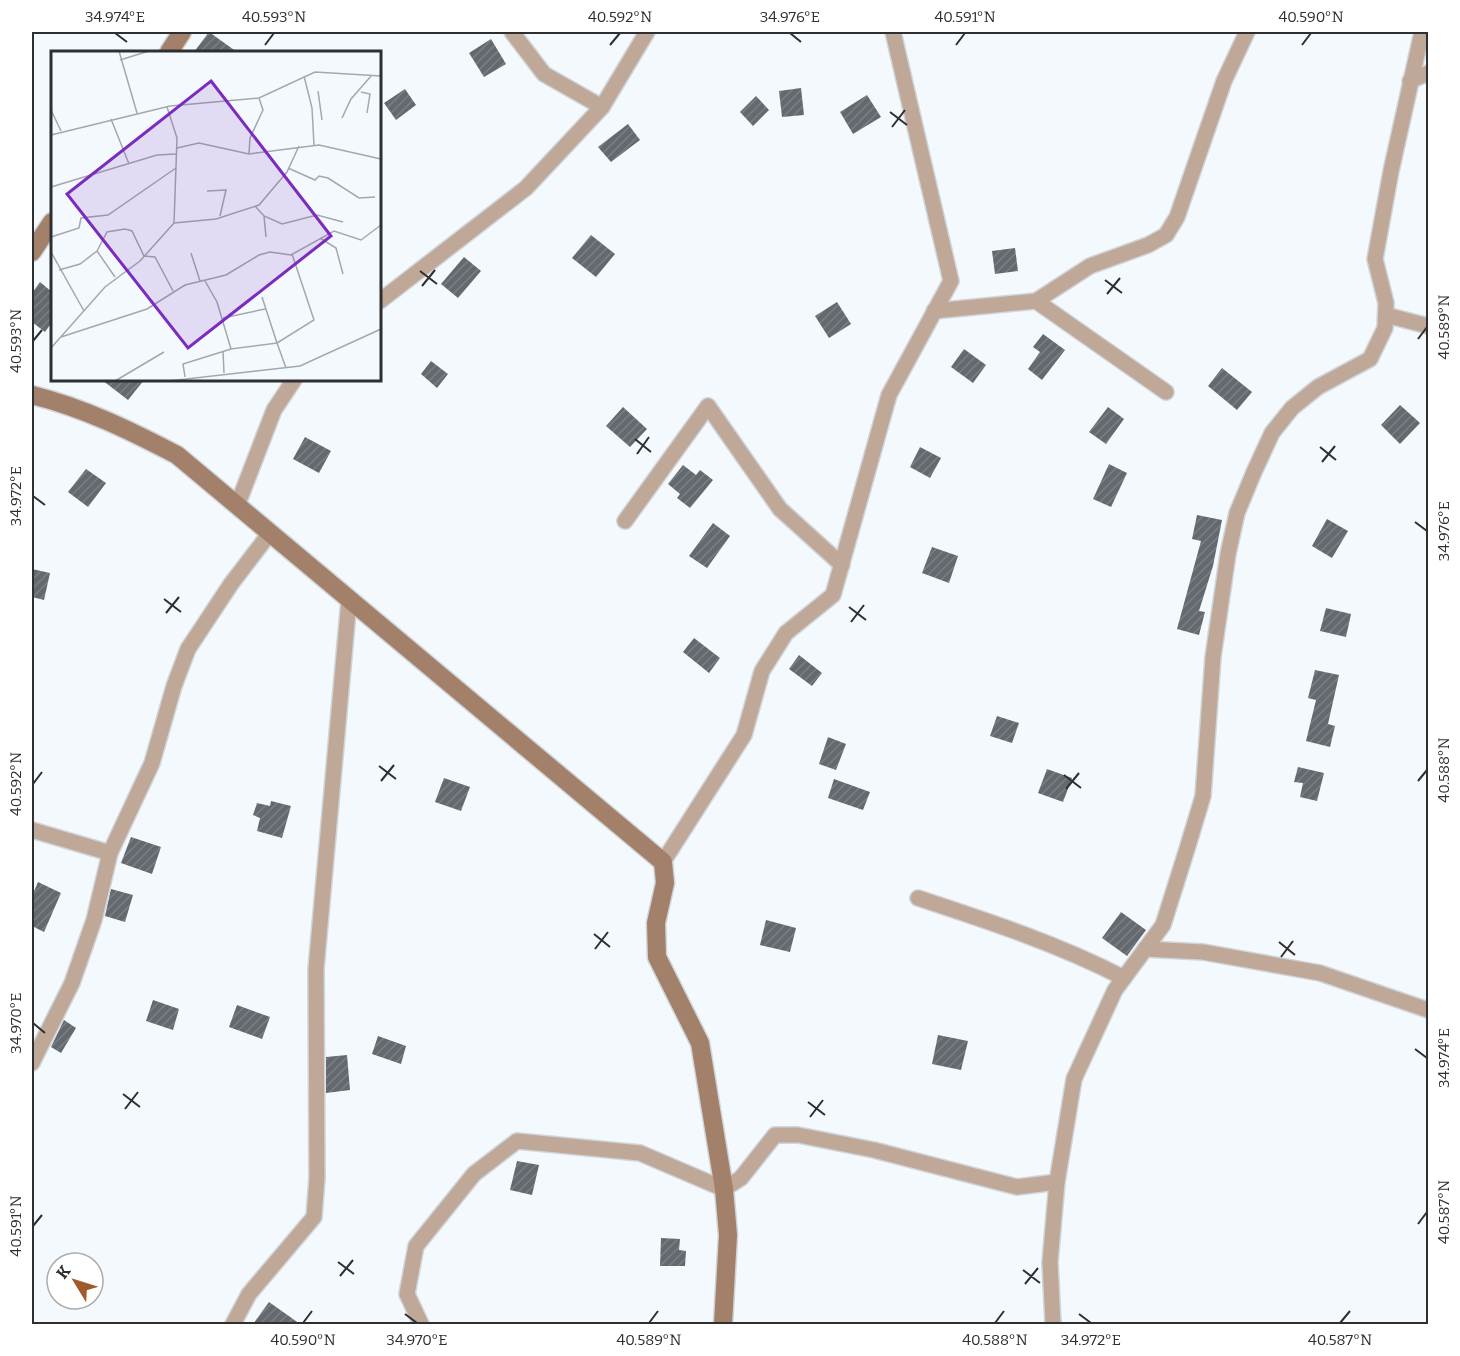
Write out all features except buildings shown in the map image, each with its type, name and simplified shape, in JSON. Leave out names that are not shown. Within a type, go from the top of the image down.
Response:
[{"type":"street","points":[[170,51],[182,32]]},
{"type":"street","points":[[512,32],[544,74],[602,107]]},
{"type":"street","points":[[381,300],[526,188],[602,107],[647,32]]},
{"type":"street","points":[[723,1324],[728,1235],[724,1189],[700,1043],[657,957],[656,922],[665,883],[663,862],[744,735],[762,670],[786,633],[833,595],[889,395],[951,281],[893,32]]},
{"type":"street","points":[[934,311],[1036,302],[1090,266],[1148,245],[1166,235],[1177,217],[1224,81],[1247,32]]},
{"type":"street","points":[[1053,1324],[1050,1262],[1057,1182],[1074,1079],[1115,990],[1163,925],[1203,796],[1213,657],[1237,513],[1272,433],[1292,408],[1318,387],[1370,359],[1385,328],[1386,303],[1374,259],[1422,32]]},
{"type":"street","points":[[1410,81],[1428,73]]},
{"type":"street","points":[[32,252],[51,224]]},
{"type":"street","points":[[1036,302],[1166,392]]},
{"type":"street","points":[[1386,315],[1428,326]]},
{"type":"street","points":[[237,506],[274,410],[293,381]]},
{"type":"street","points":[[32,395],[71,405],[121,425],[177,455],[663,862]]},
{"type":"street","points":[[625,521],[708,406],[780,509],[842,565]]},
{"type":"street","points":[[32,1063],[72,983],[94,920],[110,853],[152,763],[174,686],[188,649],[231,584],[270,533]]},
{"type":"street","points":[[233,1324],[249,1294],[314,1217],[316,969],[349,600]]},
{"type":"street","points":[[32,830],[110,853]]},
{"type":"street","points":[[918,898],[1018,932],[1092,961],[1124,978]]},
{"type":"street","points":[[1145,949],[1203,952],[1320,973],[1428,1010]]},
{"type":"street","points":[[724,1189],[741,1178],[776,1134],[798,1135],[874,1150],[1017,1187],[1057,1182]]},
{"type":"street","points":[[421,1324],[407,1294],[416,1246],[474,1174],[517,1141],[640,1153],[724,1189]]}]
